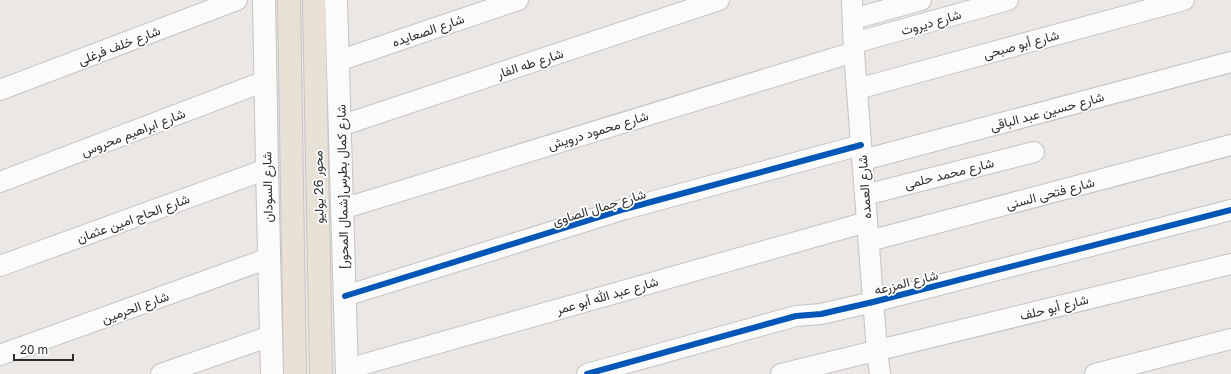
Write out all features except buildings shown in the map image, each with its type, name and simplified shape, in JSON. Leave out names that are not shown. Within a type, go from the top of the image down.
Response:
[{"type":"highway","name":"محور 26 يوليو","points":[[289,0],[295,374]]},
{"type":"highway","name":"محور 26 يوليو","points":[[314,0],[321,374]]},
{"type":"street","name":"شارع خلف فرغلى","points":[[0,90],[237,0]]},
{"type":"street","name":"شارع السودان","points":[[264,0],[272,374]]},
{"type":"street","name":"شارع كمال بطرس[شمال المحور]","points":[[336,0],[347,371]]},
{"type":"street","name":"شارع الصعايده","points":[[338,61],[518,0]]},
{"type":"street","name":"شارع طه الفار","points":[[340,126],[719,0]]},
{"type":"street","points":[[852,10],[921,0]]},
{"type":"street","name":"شارع ديروت","points":[[854,48],[1008,0]]},
{"type":"street","name":"شارع أبو صبحى","points":[[857,89],[1184,0]]},
{"type":"street","name":"شارع العمده","points":[[852,10],[868,242],[880,374]]},
{"type":"street","name":"شارع محمود درويش","points":[[342,209],[854,48]]},
{"type":"street","name":"شارع حسين عبد الباقى","points":[[862,152],[1231,62]]},
{"type":"street","name":"شارع ابراهيم محروس","points":[[0,182],[265,81]]},
{"type":"street","name":"شارع فتحى السنى","points":[[868,242],[1231,145]]},
{"type":"street","name":"شارع جمال الصاوى","points":[[344,296],[625,209],[862,152]]},
{"type":"street","name":"شارع محمد حلمى","points":[[865,195],[1034,152]]},
{"type":"street","name":"شارع الحاج امين عثمان","points":[[0,266],[267,169]]},
{"type":"street","name":"شارع المزرعه","points":[[587,374],[796,316],[821,314],[873,302],[1231,210]]},
{"type":"street","name":"شارع عبد الله أبو عمر","points":[[347,371],[867,222]]},
{"type":"street","name":"شارع الحرمين","points":[[0,356],[269,258]]},
{"type":"street","name":"شارع أبو حلف","points":[[781,374],[1231,264]]},
{"type":"street","points":[[161,374],[271,336]]},
{"type":"street","points":[[1095,374],[1231,339]]},
{"type":"cycle path","points":[[345,296],[625,209],[861,145]]},
{"type":"cycle path","points":[[587,374],[796,316],[821,314],[873,302],[1231,210]]}]
